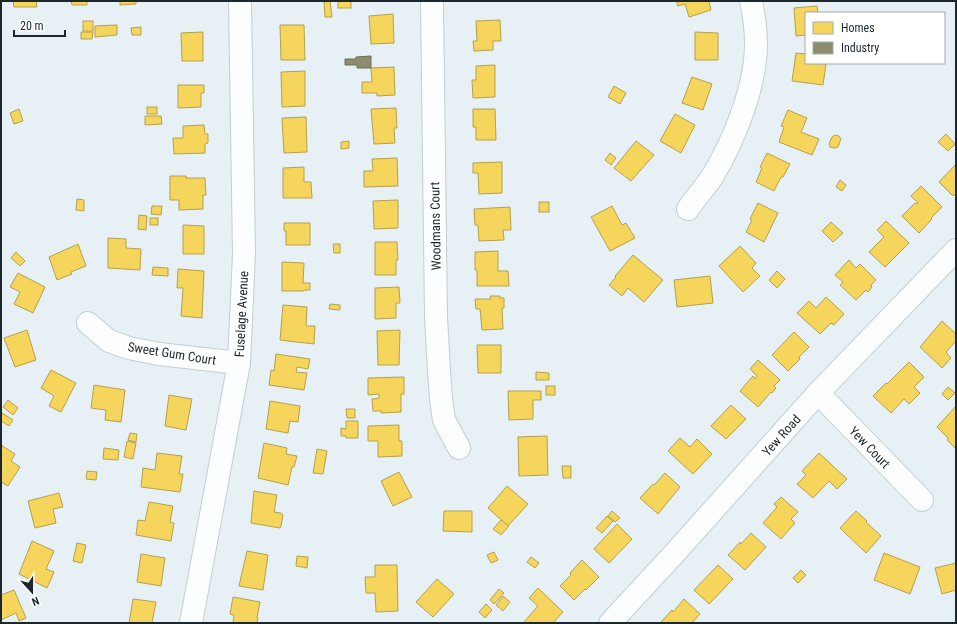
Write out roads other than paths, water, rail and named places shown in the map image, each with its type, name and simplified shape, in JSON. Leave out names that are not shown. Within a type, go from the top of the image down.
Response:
[{"type":"street","name":"Fuselage Avenue","points":[[191,623],[239,363],[244,254],[240,1]]},
{"type":"street","name":"Woodmans Court","points":[[432,1],[436,316],[439,370],[444,420],[459,448]]},
{"type":"street","points":[[688,209],[711,177],[734,132],[748,96],[754,69],[756,45],[755,23],[751,1]]},
{"type":"street","name":"Yew Road","points":[[610,623],[818,393],[956,250]]},
{"type":"street","name":"Sweet Gum Court","points":[[88,323],[109,341],[129,348],[159,354],[239,363]]},
{"type":"street","name":"Yew Court","points":[[818,393],[922,500]]}]
